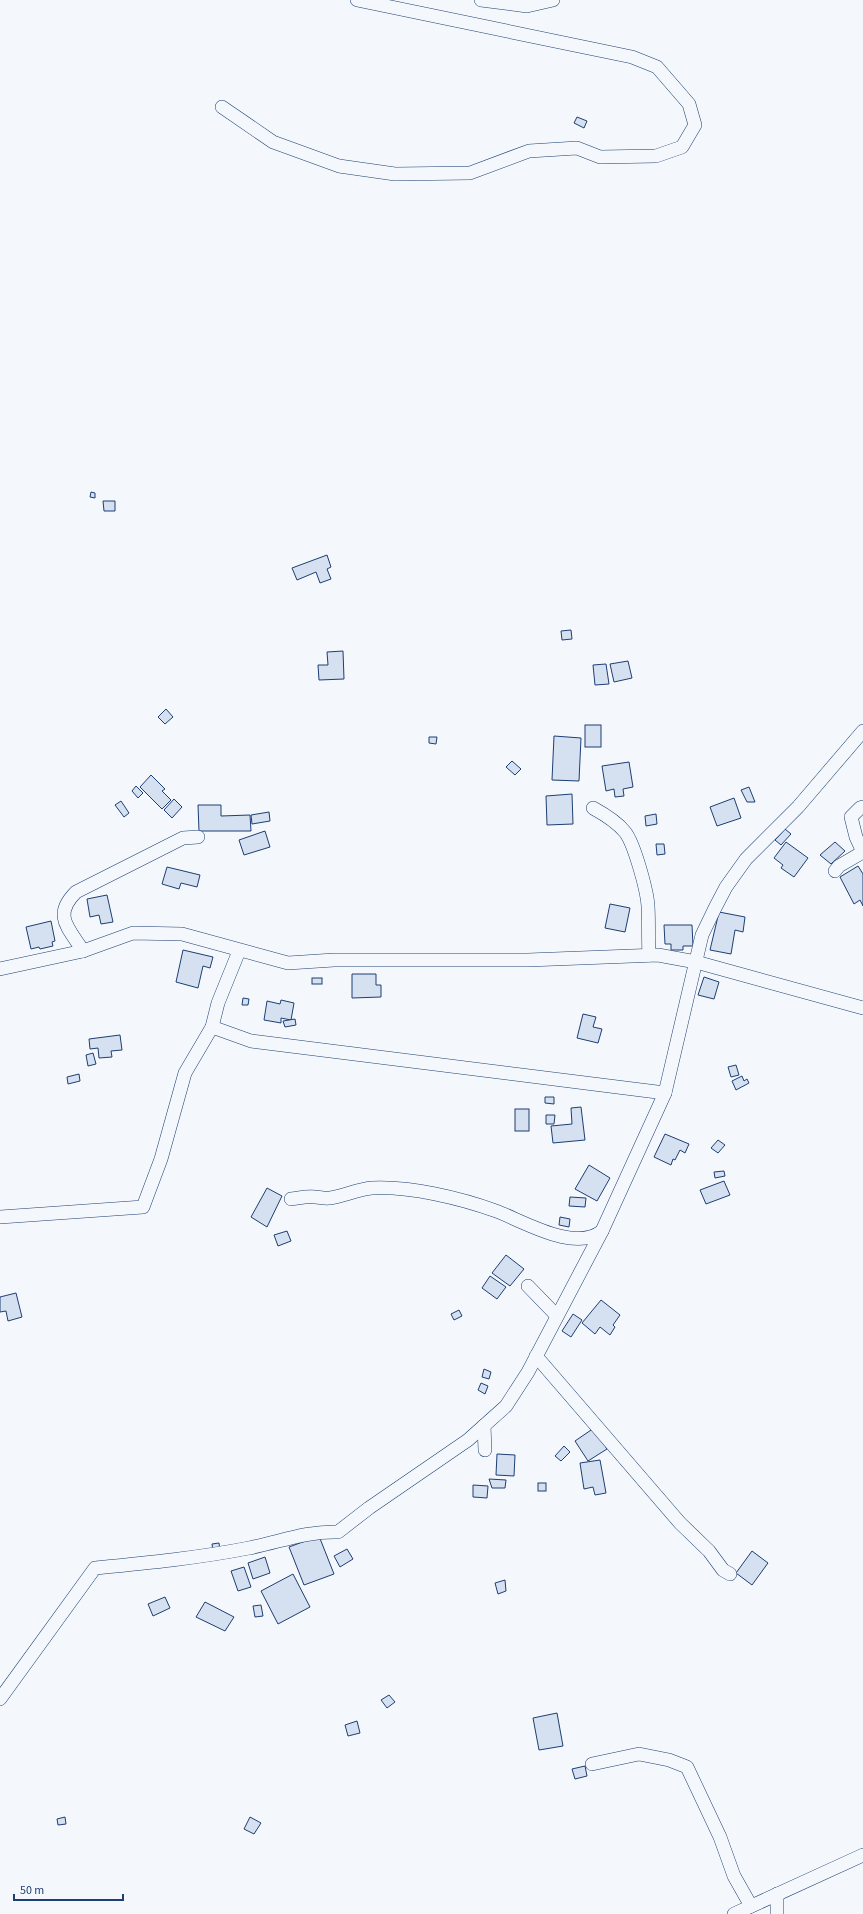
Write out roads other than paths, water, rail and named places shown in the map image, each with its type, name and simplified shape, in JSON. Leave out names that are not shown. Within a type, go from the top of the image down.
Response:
[{"type":"street","points":[[222,107],[273,142],[339,166],[395,174],[470,173],[529,151],[577,148],[600,157],[656,156],[682,147],[695,125],[689,104],[657,68],[632,57],[357,0]]},
{"type":"street","points":[[481,0],[527,6],[552,0]]},
{"type":"street","points":[[0,1699],[94,1568],[163,1562],[249,1548],[319,1531],[338,1532],[369,1508],[468,1440],[506,1406],[536,1356],[602,1231],[665,1093],[702,935],[726,887],[740,866],[779,824],[798,807],[863,731]]},
{"type":"street","points":[[835,871],[839,866],[863,852],[856,837],[851,817],[863,807]]},
{"type":"street","points":[[593,808],[605,814],[625,832],[632,845],[644,883],[648,905],[649,955]]},
{"type":"street","points":[[83,951],[63,918],[64,908],[76,892],[183,838],[198,837]]},
{"type":"street","points":[[0,969],[83,951],[133,933],[182,934],[238,951],[288,963],[334,960],[528,960],[658,955],[696,962],[863,1008]]},
{"type":"street","points":[[0,1216],[143,1207],[161,1158],[185,1073],[212,1027],[218,1003],[238,951]]},
{"type":"street","points":[[212,1027],[251,1041],[665,1093]]},
{"type":"street","points":[[291,1200],[315,1196],[330,1198],[371,1188],[396,1187],[436,1194],[483,1207],[554,1235],[582,1238],[596,1235],[602,1231]]},
{"type":"street","points":[[528,1286],[557,1316]]},
{"type":"street","points":[[536,1356],[664,1502],[680,1523],[709,1551],[723,1570],[730,1574]]},
{"type":"street","points":[[484,1426],[485,1450]]},
{"type":"street","points":[[592,1764],[639,1754],[669,1760],[687,1766],[720,1837],[734,1876],[751,1906]]},
{"type":"street","points":[[734,1914],[863,1855]]},
{"type":"street","points":[[777,1894],[777,1914]]}]
